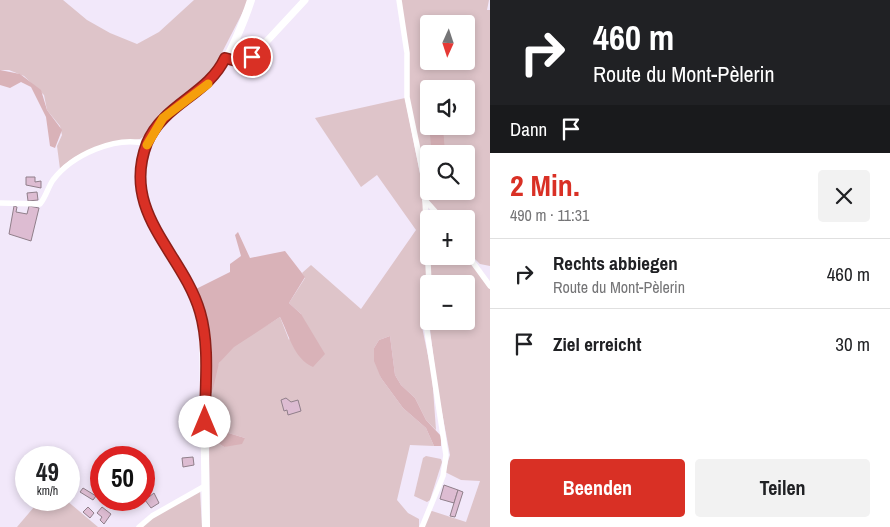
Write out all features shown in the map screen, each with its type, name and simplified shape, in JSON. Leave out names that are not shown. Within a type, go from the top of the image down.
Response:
[{"type":"main road","points":[[206,527],[203,324],[196,301],[153,226],[146,208],[141,174],[147,144],[163,118],[209,82],[218,72],[252,0]]},
{"type":"street","points":[[225,58],[240,62],[252,57],[305,0]]},
{"type":"street","points":[[399,0],[407,53],[407,97],[420,164]]},
{"type":"street","points":[[0,203],[40,204],[56,176],[82,154],[90,150],[132,142],[147,144]]},
{"type":"street","points":[[425,200],[434,210]]},
{"type":"street","points":[[425,200],[429,275]]},
{"type":"street","points":[[475,265],[490,286]]},
{"type":"street","points":[[422,527],[443,476],[446,456],[426,330]]},
{"type":"street","points":[[139,527],[152,516],[206,486]]},
{"type":"shaded area","points":[[0,0],[63,0],[87,20],[110,33],[137,44],[159,32],[194,0],[249,0],[214,68],[201,83],[159,114],[146,135],[140,139],[87,151],[60,169],[57,146],[62,135],[60,126],[47,110],[44,95],[24,76],[9,70],[0,70]]},
{"type":"shaded area","points":[[401,0],[489,0],[487,10],[490,10],[490,266],[480,264],[475,259],[475,210],[436,210],[428,200],[475,200],[475,145],[420,145],[420,161],[408,97]]},
{"type":"shaded area","points":[[0,70],[20,74],[41,90],[47,110],[62,130],[55,148],[50,146],[46,117],[31,87],[21,82],[10,88],[0,85]]},
{"type":"shaded area","points":[[405,98],[420,174],[420,200],[422,200],[423,210],[420,210],[420,265],[426,265],[427,275],[420,275],[420,330],[423,330],[432,375],[436,430],[426,420],[415,398],[401,385],[395,375],[390,336],[379,340],[374,348],[381,378],[403,408],[426,428],[434,446],[410,445],[397,500],[408,513],[419,519],[419,527],[210,527],[209,437],[224,447],[245,438],[212,428],[213,386],[219,363],[231,349],[280,317],[289,340],[301,314],[289,303],[305,278],[302,273],[311,265],[361,309],[416,230],[377,175],[361,187],[315,118]]},
{"type":"shaded area","points":[[430,135],[444,135],[444,145],[431,145]]},
{"type":"shaded area","points":[[238,232],[250,258],[285,251],[305,277],[289,303],[301,314],[325,354],[313,367],[306,363],[293,346],[280,317],[234,347],[219,363],[212,393],[209,392],[205,312],[196,289],[230,272],[230,264],[241,256],[235,235]]},
{"type":"shaded area","points":[[430,265],[473,265],[490,289],[490,527],[423,527],[429,510],[466,522],[480,481],[461,480],[445,472],[450,455],[437,386],[430,330],[475,330],[475,275],[431,275]]},
{"type":"shaded area","points":[[390,336],[395,375],[401,385],[415,398],[426,420],[441,436],[441,446],[434,446],[426,428],[403,408],[381,378],[374,361],[374,348],[379,340]]},
{"type":"shaded area","points":[[212,428],[245,438],[242,444],[224,447],[209,437]]},
{"type":"shaded area","points":[[426,456],[441,459],[442,462],[430,500],[427,502],[414,496],[423,458]]},
{"type":"shaded area","points":[[200,491],[202,527],[142,527],[149,520]]},
{"type":"shaded area","points":[[31,511],[79,511],[98,527],[17,527]]},
{"type":"building","points":[[26,177],[35,177],[35,182],[41,181],[41,188],[26,185]]},
{"type":"building","points":[[37,192],[38,200],[28,201],[27,193]]},
{"type":"building","points":[[14,206],[17,207],[16,212],[27,214],[29,206],[39,208],[31,241],[9,234]]},
{"type":"building","points":[[286,398],[291,402],[298,400],[301,411],[288,415],[287,410],[284,411],[281,400]]},
{"type":"building","points":[[193,457],[194,465],[183,467],[182,458]]},
{"type":"building","points":[[444,485],[458,490],[454,503],[440,499]]},
{"type":"building","points":[[83,488],[90,492],[90,498],[80,492]]},
{"type":"building","points":[[458,490],[463,492],[455,517],[450,516]]},
{"type":"building","points":[[155,495],[159,503],[155,506]]},
{"type":"building","points":[[88,507],[94,513],[90,518],[83,512]]},
{"type":"building","points":[[99,511],[107,511],[111,514],[104,524],[100,520],[102,517],[97,513]]},
{"type":"slow traffic","points":[[147,145],[163,118],[180,103],[208,84]]},
{"type":"route","points":[[205,422],[205,341],[202,318],[194,295],[153,226],[142,192],[142,164],[150,137],[163,118],[180,103],[202,89],[216,75],[225,58],[240,62],[252,57]]}]
